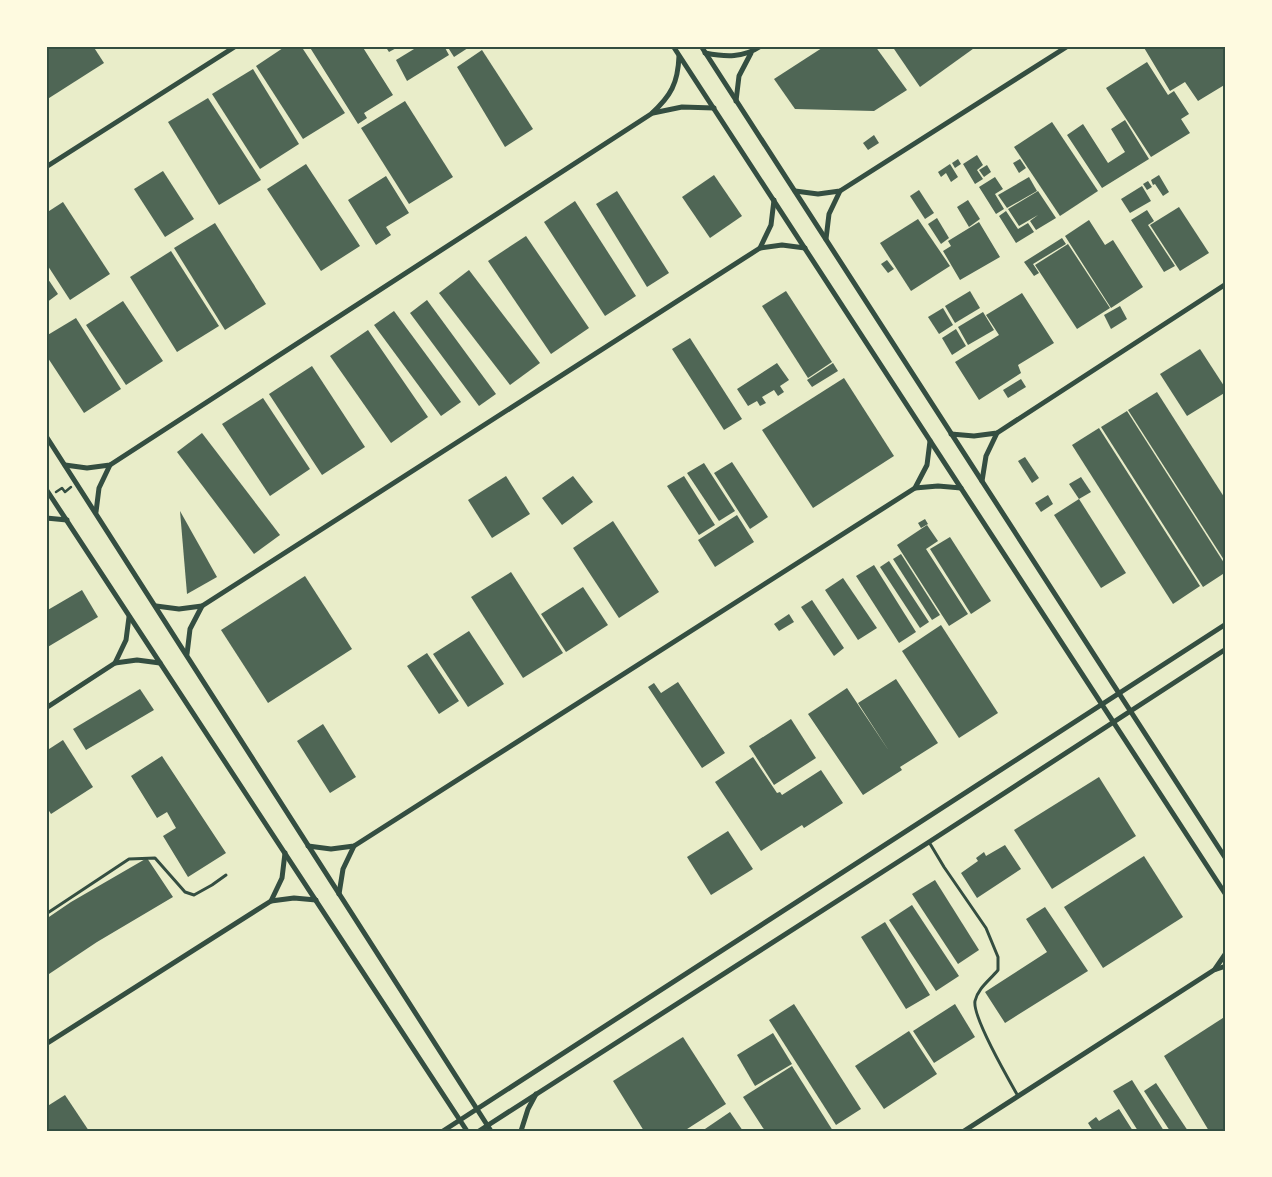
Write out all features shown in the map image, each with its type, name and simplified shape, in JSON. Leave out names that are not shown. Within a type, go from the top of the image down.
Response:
[{"type":"street","points":[[46,168],[236,46]]},
{"type":"street","points":[[673,46],[1226,895]]},
{"type":"street","points":[[701,46],[1226,859]]},
{"type":"street","points":[[736,101],[739,76],[751,53],[761,46]]},
{"type":"street","points":[[795,191],[818,194],[840,191],[1068,46]]},
{"type":"street","points":[[705,53],[728,56],[751,53]]},
{"type":"street","points":[[65,465],[87,468],[110,465],[650,114],[664,103],[673,89],[678,72],[679,55]]},
{"type":"street","points":[[650,114],[682,107],[714,108]]},
{"type":"street","points":[[826,240],[829,214],[840,191]]},
{"type":"street","points":[[760,248],[771,225],[774,200]]},
{"type":"street","points":[[156,606],[179,609],[202,606],[760,248],[782,245],[805,248]]},
{"type":"street","points":[[951,434],[974,436],[997,433],[1226,284]]},
{"type":"street","points":[[982,482],[986,456],[997,433]]},
{"type":"street","points":[[46,436],[491,1131]]},
{"type":"street","points":[[916,488],[927,465],[930,440]]},
{"type":"street","points":[[96,513],[98,488],[110,465]]},
{"type":"street","points":[[308,846],[331,849],[354,846],[916,488],[938,486],[961,488]]},
{"type":"street","points":[[46,489],[467,1131]]},
{"type":"street","points":[[46,518],[67,520]]},
{"type":"street","points":[[187,654],[190,629],[202,606]]},
{"type":"street","points":[[115,663],[126,640],[129,615]]},
{"type":"street","points":[[444,1131],[1226,624]]},
{"type":"street","points":[[479,1131],[1226,649]]},
{"type":"street","points":[[46,708],[115,663],[137,660],[160,663]]},
{"type":"street","points":[[339,894],[343,869],[354,846]]},
{"type":"street","points":[[271,901],[282,878],[285,852]]},
{"type":"street","points":[[46,1044],[271,901],[294,898],[316,900]]},
{"type":"street","points":[[1214,970],[1226,953]]},
{"type":"street","points":[[964,1131],[1214,970],[1226,966]]},
{"type":"street","points":[[521,1131],[528,1109],[536,1094]]},
{"type":"lane","points":[[929,842],[986,928],[998,957],[998,970],[978,990],[974,1004],[996,1058],[1018,1096]]},
{"type":"lane","points":[[46,914],[129,859],[154,858],[185,892],[194,894],[226,875]]},
{"type":"path","points":[[50,495],[62,488],[65,492],[77,484]]},
{"type":"building","points":[[46,46],[93,46],[104,63],[46,100]]},
{"type":"building","points":[[286,46],[301,46],[345,113],[303,139],[256,66]]},
{"type":"building","points":[[309,46],[362,46],[393,95],[364,113],[367,118],[358,124]]},
{"type":"building","points":[[385,46],[400,46],[389,52]]},
{"type":"building","points":[[419,46],[444,46],[449,55],[407,81],[396,60]]},
{"type":"building","points":[[447,46],[471,46],[454,57]]},
{"type":"building","points":[[825,46],[875,46],[907,90],[874,111],[795,109],[774,79]]},
{"type":"building","points":[[892,46],[977,46],[920,87]]},
{"type":"building","points":[[1143,46],[1226,46],[1226,84],[1198,101],[1185,82],[1170,91]]},
{"type":"building","points":[[482,50],[533,129],[505,147],[457,67]]},
{"type":"building","points":[[1147,62],[1168,95],[1174,91],[1189,114],[1181,119],[1190,133],[1151,157],[1106,88]]},
{"type":"building","points":[[253,69],[299,144],[260,169],[212,94]]},
{"type":"building","points":[[208,98],[261,180],[219,205],[168,122]]},
{"type":"building","points":[[405,101],[453,177],[409,204],[361,128]]},
{"type":"building","points":[[1125,120],[1149,159],[1102,188],[1067,135],[1083,124],[1108,163],[1125,152],[1111,129]]},
{"type":"building","points":[[1052,122],[1098,191],[1060,216],[1014,147]]},
{"type":"building","points":[[874,135],[879,143],[868,150],[863,143]]},
{"type":"building","points":[[977,155],[983,165],[977,170],[983,179],[975,184],[963,164]]},
{"type":"building","points":[[958,159],[961,164],[955,168],[952,163]]},
{"type":"building","points":[[1020,159],[1026,168],[1019,173],[1013,163]]},
{"type":"building","points":[[306,164],[360,246],[321,271],[267,189]]},
{"type":"building","points":[[950,164],[958,177],[951,182],[946,173],[941,177],[938,172]]},
{"type":"building","points":[[987,165],[991,172],[984,177],[979,170]]},
{"type":"building","points":[[163,171],[194,219],[165,237],[134,189]]},
{"type":"building","points":[[714,175],[742,216],[710,238],[682,197]]},
{"type":"building","points":[[1159,175],[1169,192],[1163,196],[1151,180]]},
{"type":"building","points":[[386,176],[409,213],[386,227],[391,235],[376,245],[348,200]]},
{"type":"building","points":[[995,177],[1003,189],[995,194],[1004,209],[996,214],[979,187]]},
{"type":"building","points":[[1029,177],[1037,191],[1007,208],[998,195]]},
{"type":"building","points":[[1148,181],[1152,187],[1147,190],[1143,184]]},
{"type":"building","points":[[1142,186],[1151,201],[1130,213],[1121,199]]},
{"type":"building","points":[[919,190],[934,213],[925,219],[910,196]]},
{"type":"building","points":[[617,191],[669,273],[647,287],[596,204]]},
{"type":"building","points":[[1038,191],[1056,218],[1036,230],[1030,221],[1038,215],[1019,226],[1008,209]]},
{"type":"building","points":[[968,200],[980,219],[969,227],[957,207]]},
{"type":"building","points":[[575,201],[636,296],[605,316],[544,222]]},
{"type":"building","points":[[63,202],[110,274],[70,300],[46,263],[46,213]]},
{"type":"building","points":[[1179,207],[1209,253],[1180,271],[1150,225]]},
{"type":"building","points":[[1147,210],[1154,221],[1148,225],[1175,266],[1164,272],[1131,220]]},
{"type":"building","points":[[1006,211],[1018,229],[1028,223],[1034,232],[1016,243],[999,216]]},
{"type":"building","points":[[937,218],[949,238],[941,244],[928,224]]},
{"type":"building","points":[[918,219],[950,266],[911,291],[880,243]]},
{"type":"building","points":[[1089,220],[1105,245],[1113,240],[1143,287],[1111,308],[1065,236]]},
{"type":"building","points":[[979,222],[1000,257],[960,280],[943,251],[951,246],[948,241]]},
{"type":"building","points":[[215,223],[266,304],[225,330],[174,248]]},
{"type":"building","points":[[526,236],[589,328],[551,354],[488,261]]},
{"type":"building","points":[[1062,238],[1066,244],[1033,264],[1039,273],[1034,276],[1024,262]]},
{"type":"building","points":[[1068,244],[1110,308],[1077,329],[1035,265]]},
{"type":"building","points":[[171,251],[219,326],[177,352],[130,277]]},
{"type":"building","points":[[887,260],[894,269],[888,273],[881,264]]},
{"type":"building","points":[[469,270],[540,363],[510,385],[439,293]]},
{"type":"building","points":[[46,276],[58,294],[46,303]]},
{"type":"building","points":[[786,291],[832,362],[808,378],[762,306]]},
{"type":"building","points":[[970,291],[980,308],[955,323],[945,306]]},
{"type":"building","points":[[1022,293],[1054,343],[1018,365],[1021,373],[979,400],[955,362],[999,335],[986,315]]},
{"type":"building","points":[[427,300],[496,394],[479,406],[410,313]]},
{"type":"building","points":[[123,301],[163,361],[126,385],[86,325]]},
{"type":"building","points":[[1120,306],[1127,319],[1111,329],[1104,315]]},
{"type":"building","points":[[943,308],[953,325],[939,334],[928,317]]},
{"type":"building","points":[[394,311],[461,402],[441,416],[374,325]]},
{"type":"building","points":[[983,312],[994,330],[968,345],[958,327]]},
{"type":"building","points":[[76,318],[121,389],[84,413],[46,355],[46,336]]},
{"type":"building","points":[[956,329],[966,346],[952,355],[942,338]]},
{"type":"building","points":[[368,330],[428,417],[391,443],[330,356]]},
{"type":"building","points":[[690,338],[742,419],[724,430],[672,349]]},
{"type":"building","points":[[1200,349],[1226,389],[1226,392],[1187,416],[1160,374]]},
{"type":"building","points":[[777,363],[789,380],[780,386],[784,392],[778,396],[774,390],[762,397],[766,403],[760,406],[757,401],[748,406],[737,389]]},
{"type":"building","points":[[833,363],[838,371],[812,387],[807,380]]},
{"type":"building","points":[[312,366],[365,447],[322,475],[269,394]]},
{"type":"building","points":[[844,378],[894,456],[813,508],[762,430]]},
{"type":"building","points":[[1021,379],[1026,387],[1008,398],[1003,390]]},
{"type":"building","points":[[1157,392],[1226,500],[1226,563],[1128,410]]},
{"type":"building","points":[[263,398],[310,469],[270,496],[222,424]]},
{"type":"building","points":[[1127,411],[1226,566],[1226,572],[1203,587],[1101,427]]},
{"type":"building","points":[[1099,428],[1200,586],[1173,604],[1072,445]]},
{"type":"building","points":[[202,433],[280,535],[254,554],[177,452]]},
{"type":"building","points":[[1025,457],[1039,478],[1032,483],[1018,461]]},
{"type":"building","points":[[732,462],[768,517],[750,529],[714,473]]},
{"type":"building","points":[[704,463],[735,511],[719,521],[687,473]]},
{"type":"building","points":[[506,476],[530,514],[492,538],[468,500]]},
{"type":"building","points":[[573,476],[593,502],[562,525],[542,498]]},
{"type":"building","points":[[684,476],[715,525],[699,535],[667,486]]},
{"type":"building","points":[[1081,477],[1091,492],[1079,499],[1069,484]]},
{"type":"building","points":[[1048,495],[1053,504],[1041,512],[1035,503]]},
{"type":"building","points":[[1079,499],[1126,573],[1101,588],[1054,515]]},
{"type":"building","points":[[180,511],[217,577],[187,594]]},
{"type":"building","points":[[737,515],[754,542],[715,567],[698,540]]},
{"type":"building","points":[[925,519],[928,524],[921,528],[918,523]]},
{"type":"building","points":[[613,521],[659,592],[619,618],[573,548]]},
{"type":"building","points":[[927,525],[938,541],[926,549],[968,614],[949,626],[897,545]]},
{"type":"building","points":[[950,537],[991,601],[971,614],[930,549]]},
{"type":"building","points":[[901,554],[940,615],[932,620],[893,559]]},
{"type":"building","points":[[889,561],[929,622],[920,628],[880,567]]},
{"type":"building","points":[[874,565],[916,632],[899,643],[856,576]]},
{"type":"building","points":[[511,572],[563,653],[523,678],[471,597]]},
{"type":"building","points":[[305,576],[352,649],[268,703],[221,630]]},
{"type":"building","points":[[843,578],[877,628],[858,640],[825,590]]},
{"type":"building","points":[[583,587],[608,625],[566,652],[541,614]]},
{"type":"building","points":[[82,590],[98,617],[46,648],[46,611]]},
{"type":"building","points":[[812,600],[844,648],[834,656],[801,607]]},
{"type":"building","points":[[789,614],[794,622],[779,631],[774,624]]},
{"type":"building","points":[[941,625],[998,713],[959,738],[902,651]]},
{"type":"building","points":[[469,631],[504,684],[468,707],[433,654]]},
{"type":"building","points":[[427,653],[459,701],[439,714],[407,666]]},
{"type":"building","points":[[896,679],[938,743],[900,767],[902,770],[863,795],[808,714],[847,688],[889,751],[858,703]]},
{"type":"building","points":[[678,682],[725,753],[702,768],[648,687],[654,683],[661,693]]},
{"type":"building","points":[[140,689],[154,710],[86,750],[73,729]]},
{"type":"building","points":[[791,719],[816,758],[774,785],[749,746]]},
{"type":"building","points":[[323,724],[356,777],[330,793],[297,741]]},
{"type":"building","points":[[63,740],[93,787],[51,814],[46,806],[46,751]]},
{"type":"building","points":[[162,756],[226,853],[188,877],[163,836],[176,828],[167,812],[157,818],[131,776]]},
{"type":"building","points":[[753,757],[777,793],[780,792],[782,795],[821,770],[843,803],[804,828],[802,825],[761,851],[715,782]]},
{"type":"building","points":[[1099,777],[1136,836],[1052,889],[1014,830]]},
{"type":"building","points":[[728,831],[753,869],[711,895],[687,857]]},
{"type":"building","points":[[1005,845],[1021,869],[977,898],[961,873],[978,861],[976,858],[984,852],[986,856]]},
{"type":"building","points":[[1144,856],[1183,917],[1103,968],[1064,907]]},
{"type":"building","points":[[147,858],[173,897],[97,942],[46,976],[46,919],[71,902]]},
{"type":"building","points":[[935,880],[979,950],[958,964],[912,894]]},
{"type":"building","points":[[912,905],[959,976],[936,991],[889,920]]},
{"type":"building","points":[[1045,907],[1088,971],[1005,1023],[985,992],[1047,952],[1026,919]]},
{"type":"building","points":[[885,922],[930,995],[906,1009],[861,937]]},
{"type":"building","points":[[794,1004],[861,1109],[836,1125],[769,1020]]},
{"type":"building","points":[[955,1004],[975,1037],[934,1063],[913,1031]]},
{"type":"building","points":[[1226,1016],[1226,1131],[1209,1131],[1164,1056]]},
{"type":"building","points":[[909,1031],[937,1074],[884,1109],[855,1066]]},
{"type":"building","points":[[773,1033],[792,1064],[755,1086],[737,1055]]},
{"type":"building","points":[[683,1037],[726,1104],[684,1131],[644,1131],[613,1081]]},
{"type":"building","points":[[792,1066],[833,1131],[765,1131],[743,1097]]},
{"type":"building","points":[[1132,1080],[1164,1131],[1138,1131],[1113,1091]]},
{"type":"building","points":[[1156,1083],[1188,1131],[1170,1131],[1144,1091]]},
{"type":"building","points":[[65,1095],[89,1131],[46,1131],[46,1107]]},
{"type":"building","points":[[1119,1109],[1133,1131],[1093,1131],[1088,1123],[1096,1117],[1099,1121]]},
{"type":"building","points":[[730,1112],[743,1131],[702,1131]]}]
